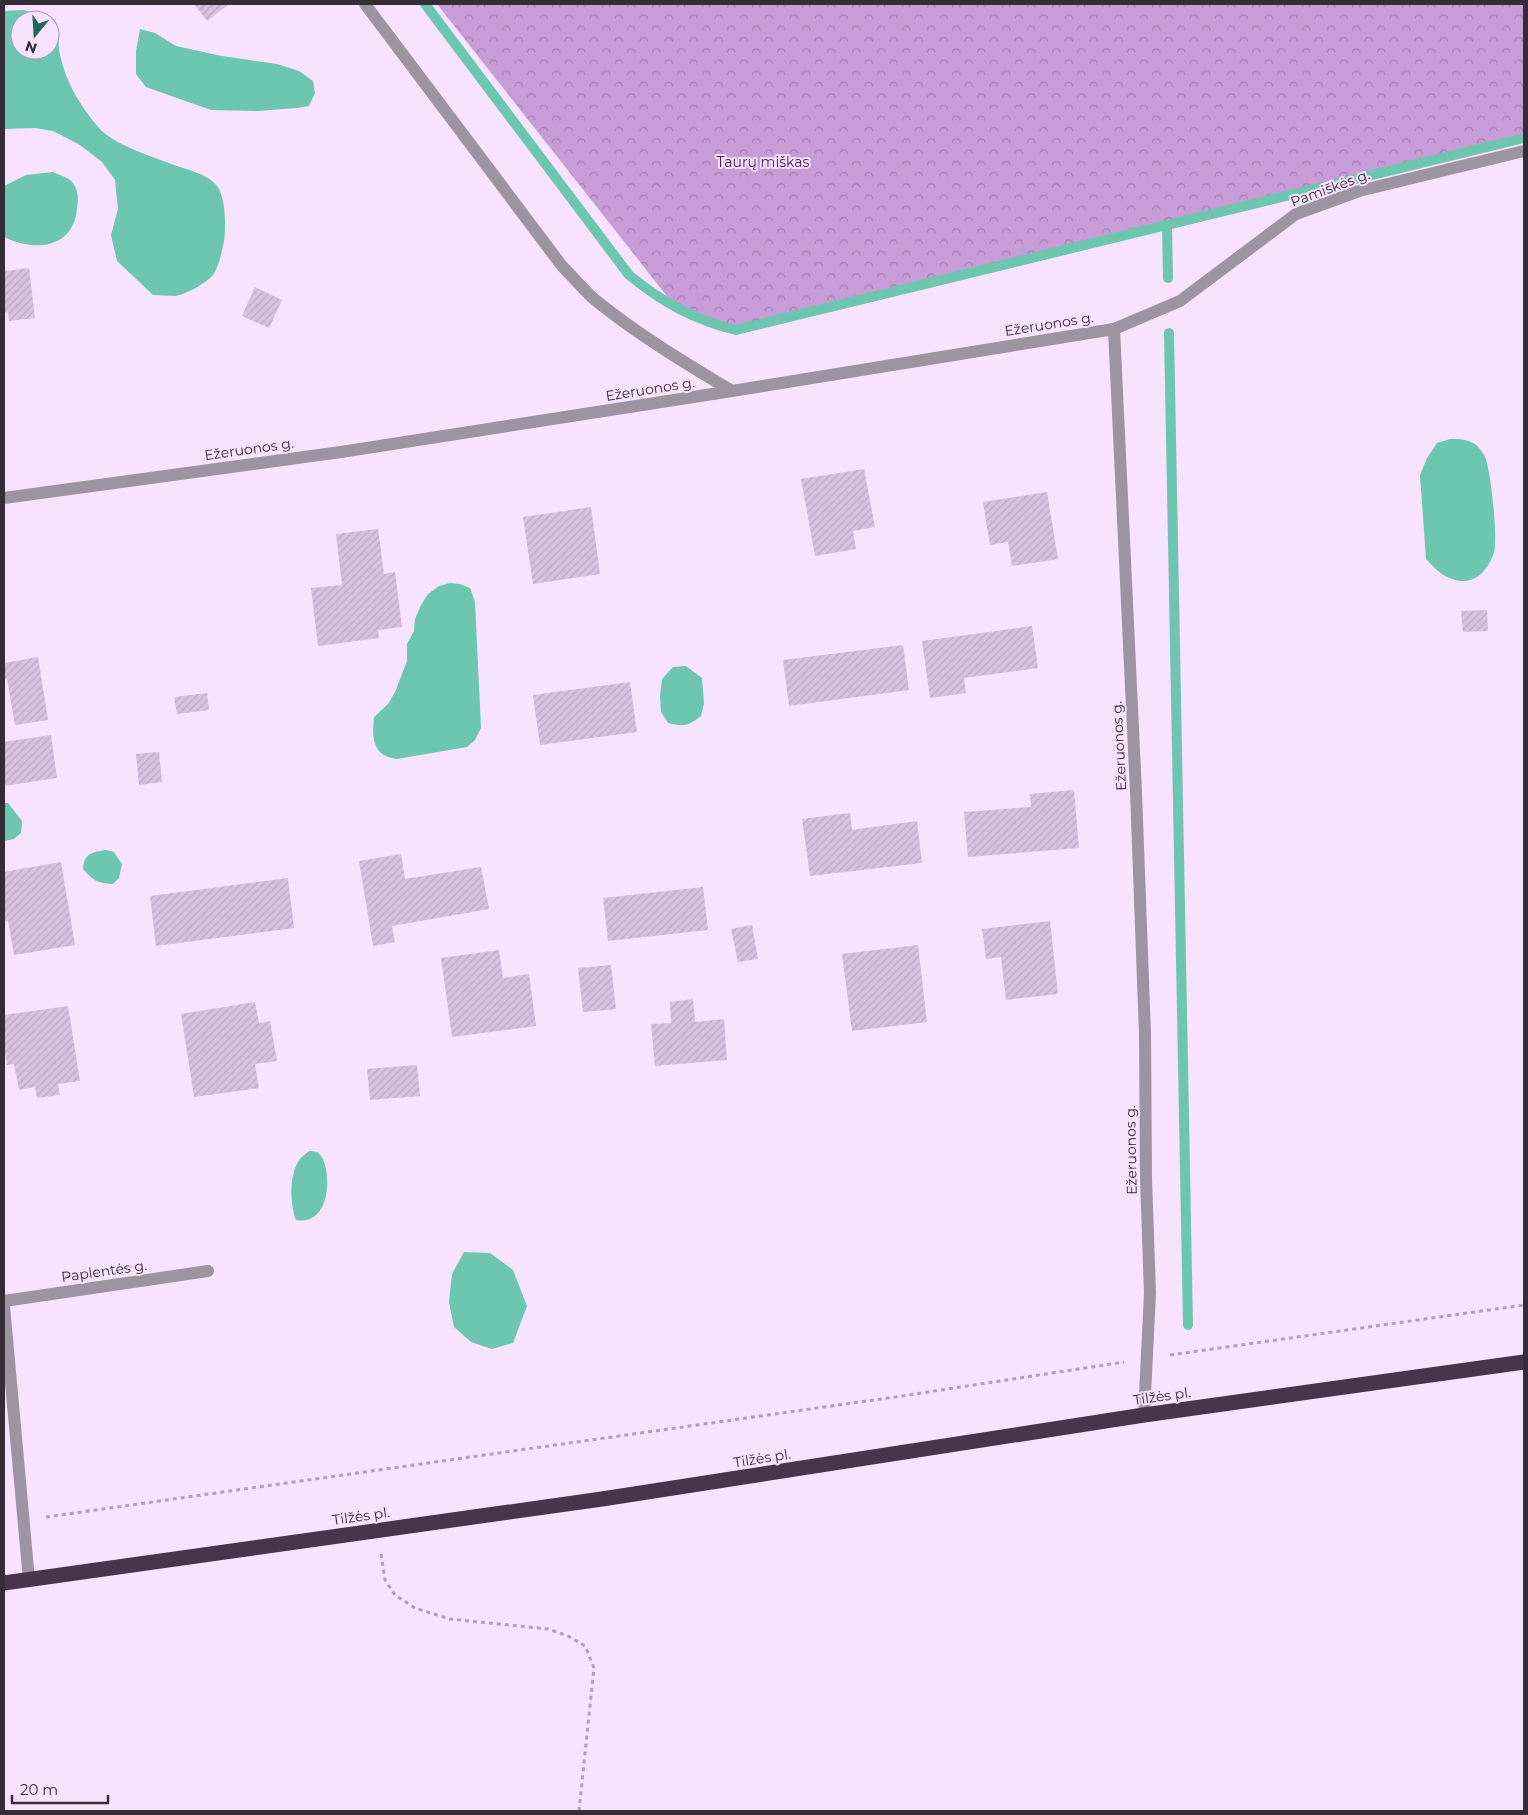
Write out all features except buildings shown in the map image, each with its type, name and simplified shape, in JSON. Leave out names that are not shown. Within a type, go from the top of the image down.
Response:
[{"type":"highway","name":"Tilžės pl.","points":[[4,1583],[602,1499],[1144,1415],[1524,1362]]},
{"type":"street","points":[[365,4],[562,266],[593,298],[628,324],[678,359],[732,392]]},
{"type":"street","name":"Pamiškės g.","points":[[1114,329],[1180,301],[1296,214],[1359,191],[1524,151]]},
{"type":"street","name":"Ežeruonos g.","points":[[4,498],[341,452],[732,392],[1114,329],[1136,792],[1145,1034],[1146,1179],[1150,1293],[1144,1415]]},
{"type":"street","name":"Paplentės g.","points":[[4,1301],[208,1271]]},
{"type":"street","points":[[4,1306],[29,1580]]},
{"type":"path","points":[[24,1520],[902,1396],[1147,1358],[1524,1305]]},
{"type":"path","points":[[377,1531],[385,1580],[396,1595],[416,1608],[450,1619],[548,1629],[568,1636],[585,1646],[594,1668],[579,1811]]},
{"type":"green space","name":"Taurų miškas","points":[[437,4],[1524,4],[1524,138],[736,330],[718,326],[677,309]]},
{"type":"shaded area","points":[[4,11],[10,11],[10,60],[60,60],[60,55],[66,75],[75,94],[86,112],[106,134],[136,150],[204,176],[217,186],[224,205],[224,241],[219,262],[215,272],[209,279],[189,292],[180,295],[153,295],[117,261],[111,235],[118,209],[115,180],[102,162],[80,145],[53,131],[35,128],[4,129]]},
{"type":"shaded area","points":[[140,29],[155,33],[176,46],[222,56],[277,64],[299,71],[313,81],[315,93],[309,106],[297,108],[258,111],[211,110],[146,87],[136,74],[136,51]]},
{"type":"shaded area","points":[[53,172],[72,181],[77,192],[77,209],[74,222],[68,232],[50,244],[39,245],[28,245],[4,237],[4,186],[26,175]]},
{"type":"shaded area","points":[[1450,439],[1467,440],[1480,449],[1487,464],[1492,489],[1495,534],[1494,552],[1481,574],[1467,581],[1451,579],[1442,574],[1426,559],[1420,475],[1427,458],[1437,443]]},
{"type":"shaded area","points":[[450,583],[470,588],[475,602],[481,728],[475,740],[467,747],[397,759],[389,757],[378,750],[375,744],[373,732],[374,717],[388,704],[395,692],[407,661],[407,644],[414,631],[415,619],[421,605],[428,594],[439,586]]},
{"type":"shaded area","points":[[686,666],[702,678],[704,703],[701,716],[686,725],[668,723],[661,712],[662,679],[673,667]]},
{"type":"shaded area","points":[[4,803],[8,803],[22,821],[21,833],[14,839],[4,841]]},
{"type":"shaded area","points":[[106,850],[114,852],[122,864],[119,878],[113,884],[96,881],[83,869],[87,856]]},
{"type":"shaded area","points":[[309,1151],[317,1152],[326,1167],[327,1192],[324,1204],[318,1213],[309,1219],[296,1220],[292,1198],[293,1175],[299,1161]]},
{"type":"shaded area","points":[[464,1252],[490,1253],[513,1270],[527,1306],[513,1343],[492,1349],[471,1342],[454,1327],[449,1302],[452,1274]]},
{"type":"waterway","points":[[425,4],[629,275],[654,294],[679,309],[706,321],[736,330],[1524,138]]},
{"type":"waterway","points":[[1167,225],[1168,278]]},
{"type":"waterway","points":[[1169,333],[1188,1325]]}]
